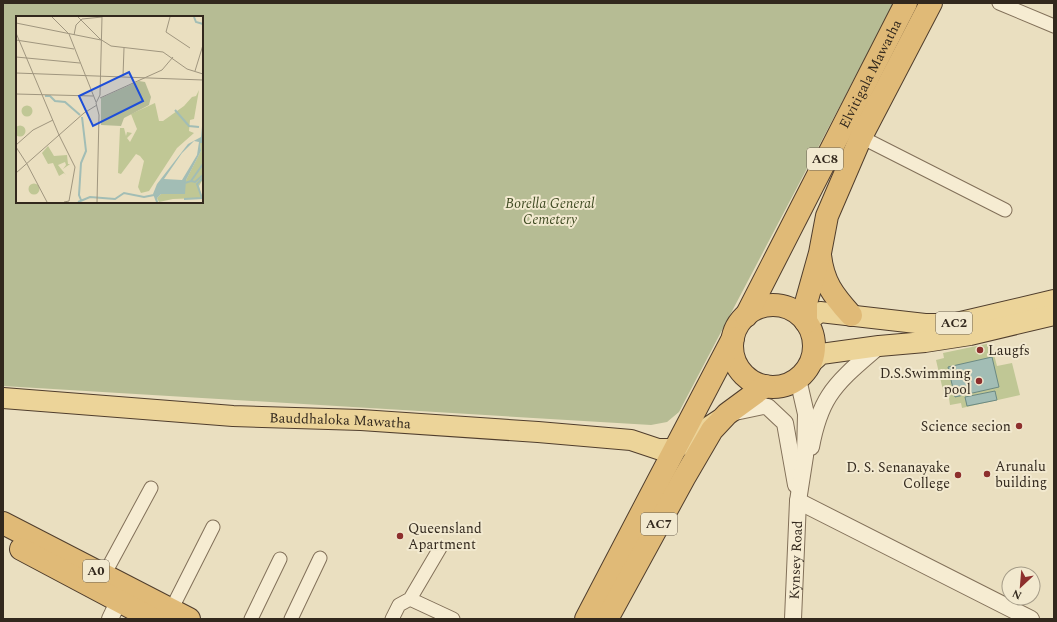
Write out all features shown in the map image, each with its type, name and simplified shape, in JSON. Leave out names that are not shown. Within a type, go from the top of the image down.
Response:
[{"type":"highway","name":"Elvitigala Mawatha","points":[[746,316],[906,3]]},
{"type":"highway","name":"Elvitigala Mawatha","points":[[806,322],[806,303],[820,253],[827,216],[861,137],[931,3]]},
{"type":"highway","points":[[820,253],[822,272],[833,295],[851,315]]},
{"type":"highway","points":[[770,306],[784,307],[796,313],[806,322],[811,331],[814,342],[814,352],[804,371],[788,385],[776,387],[765,386],[753,381],[743,374],[736,363],[732,350],[733,338],[738,326],[746,316],[757,309],[770,306]]},
{"type":"highway","name":"AC7","points":[[586,619],[733,338]]},
{"type":"highway","name":"AC7","points":[[607,619],[712,430],[727,414],[765,386]]},
{"type":"highway","name":"A0","points":[[3,523],[104,575],[171,616]]},
{"type":"highway","name":"A0","points":[[3,539],[114,610],[171,616]]},
{"type":"main road","name":"AC2","points":[[806,322],[820,312],[925,324],[952,324],[1054,300]]},
{"type":"main road","name":"AC2","points":[[804,371],[821,354],[879,346],[925,342],[970,335],[1054,315]]},
{"type":"main road","name":"Bauddhaloka Mawatha","points":[[3,398],[232,416],[361,420],[538,432],[631,440],[658,449],[675,449]]},
{"type":"main road","points":[[675,449],[727,414]]},
{"type":"street","points":[[999,3],[1054,26]]},
{"type":"street","points":[[861,137],[1005,210]]},
{"type":"street","points":[[879,346],[847,375],[828,397],[813,435],[798,501],[880,544],[1031,619]]},
{"type":"street","name":"Kynsey Road","points":[[793,619],[798,501],[805,456],[806,419],[804,371]]},
{"type":"street","name":"Kynsey Road","points":[[765,386],[776,402],[785,423],[798,501]]},
{"type":"street","points":[[727,414],[762,406],[768,407],[785,423]]},
{"type":"street","points":[[104,575],[151,488]]},
{"type":"street","points":[[171,616],[213,527]]},
{"type":"street","points":[[392,619],[406,601],[440,548]]},
{"type":"street","points":[[291,619],[320,558]]},
{"type":"street","points":[[251,619],[280,559]]},
{"type":"street","points":[[406,601],[453,619]]},
{"type":"green space","name":"Borella General Cemetery","points":[[3,3],[894,3],[679,412],[667,422],[651,425],[3,386]]},
{"type":"green space","name":"D.S.Swimming pool","points":[[991,343],[997,366],[1012,363],[1020,395],[962,408],[961,403],[950,405],[949,398],[945,399],[936,360],[944,358],[943,353]]},
{"type":"water","points":[[992,357],[999,387],[955,397],[948,367]]},
{"type":"water","points":[[995,391],[997,400],[967,406],[965,397]]},
{"type":"place","name":"Laugfs","points":[[980,350]]},
{"type":"place","name":"D.S.Swimming pool","points":[[979,381]]},
{"type":"place","name":"Science secion","points":[[1019,426]]},
{"type":"place","name":"Arunalu building","points":[[987,474]]},
{"type":"place","name":"D. S. Senanayake College","points":[[958,475]]},
{"type":"place","name":"Queensland Apartment","points":[[400,536]]}]
